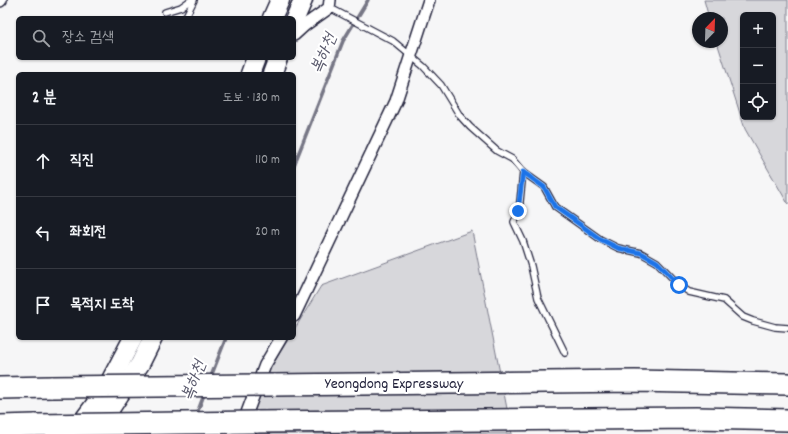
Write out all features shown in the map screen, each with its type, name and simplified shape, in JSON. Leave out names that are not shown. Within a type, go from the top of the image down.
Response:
[{"type":"highway","name":"Yeongdong Expressway","points":[[0,388],[635,381],[788,384]]},
{"type":"highway","points":[[0,426],[696,418],[788,420]]},
{"type":"main road","points":[[273,16],[280,0]]},
{"type":"main road","points":[[296,16],[303,0]]},
{"type":"main road","points":[[251,72],[255,60]]},
{"type":"main road","points":[[273,72],[277,60]]},
{"type":"main road","points":[[74,434],[105,391],[132,340]]},
{"type":"main road","points":[[94,434],[140,364],[152,340]]},
{"type":"street","points":[[296,33],[331,6],[319,0]]},
{"type":"street","points":[[296,312],[396,101],[429,0]]},
{"type":"street","points":[[239,434],[265,365],[280,340]]},
{"type":"lane","points":[[165,12],[181,7],[193,0]]},
{"type":"lane","points":[[186,16],[193,0]]},
{"type":"lane","points":[[331,6],[393,42],[423,66],[441,85],[460,116],[470,127],[497,151],[512,159],[523,172],[544,187],[555,207],[600,239],[618,248],[641,253],[657,262],[679,285],[689,292],[724,300],[744,317],[753,322],[775,327],[788,328]]},
{"type":"lane","points":[[523,172],[518,211],[514,222],[524,241],[528,253],[538,298],[565,353]]},
{"type":"shaded area","points":[[704,0],[788,0],[788,204],[745,129],[742,120],[776,120],[776,12],[740,12],[740,113],[719,48],[728,48],[728,12],[707,12]]},
{"type":"shaded area","points":[[472,231],[512,434],[230,434],[288,340],[296,340],[296,327],[321,286]]},
{"type":"waterway","name":"복하천","points":[[296,160],[343,41],[368,0]]},
{"type":"waterway","name":"복하천","points":[[210,379],[225,340]]},
{"type":"waterway","name":"복하천","points":[[196,416],[205,392]]},
{"type":"route","points":[[518,211],[523,172],[544,187],[555,207],[600,239],[618,248],[641,253],[657,262],[679,285]]}]
